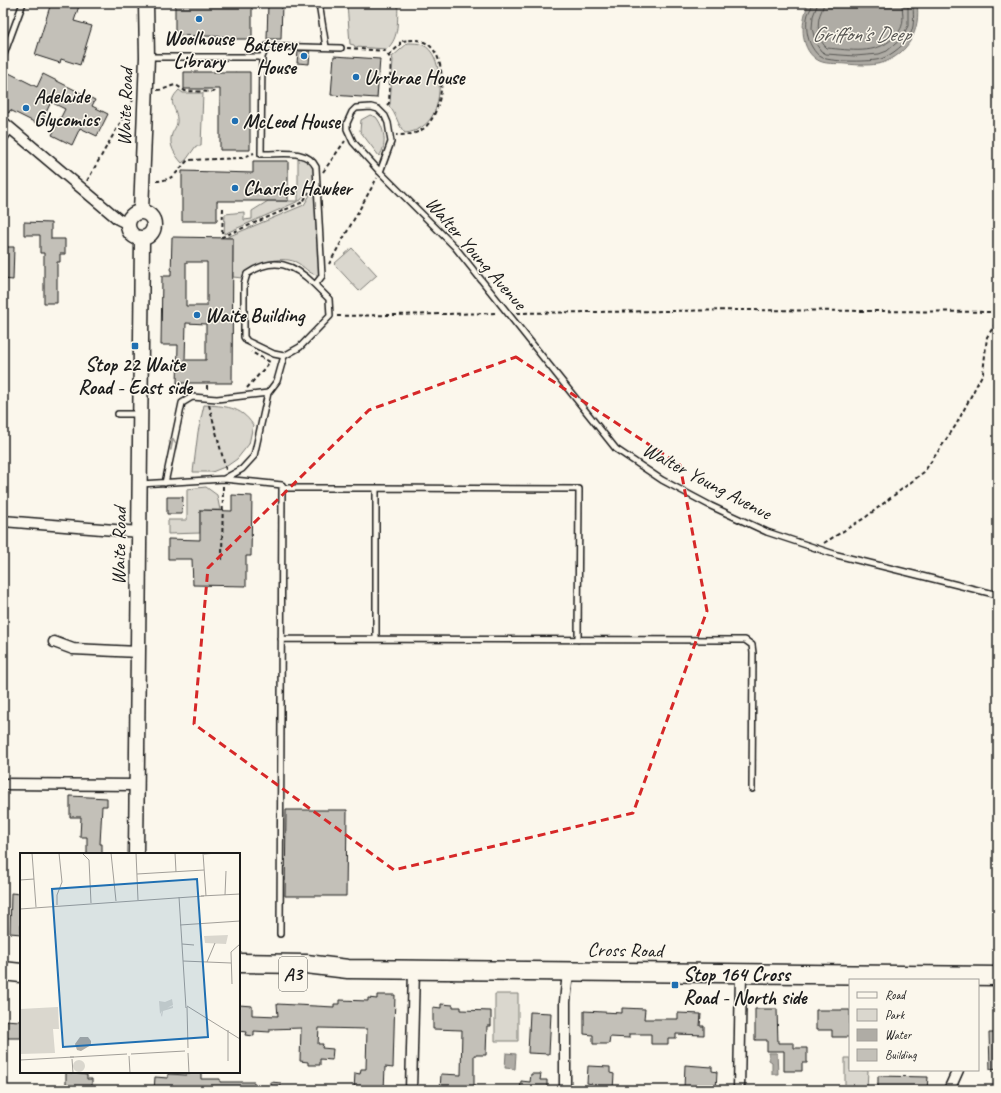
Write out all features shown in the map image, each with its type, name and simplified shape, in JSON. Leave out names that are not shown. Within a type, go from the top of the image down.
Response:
[{"type":"highway","points":[[3,964],[20,963]]},
{"type":"highway","name":"Cross Road","points":[[240,963],[306,964],[348,969],[741,973],[972,978],[998,976]]},
{"type":"highway","name":"Cross Road","points":[[240,975],[322,973],[348,969]]},
{"type":"highway","points":[[3,971],[20,973]]},
{"type":"street","name":"Waite Road","points":[[141,212],[147,57],[146,3]]},
{"type":"street","points":[[3,122],[118,219],[128,224]]},
{"type":"street","points":[[141,212],[150,215],[154,223],[153,232],[142,239],[133,236],[128,229],[128,224],[131,216],[141,212]]},
{"type":"street","name":"Waite Road","points":[[136,853],[142,239]]},
{"type":"street","points":[[3,521],[139,532]]},
{"type":"street","points":[[54,642],[72,649],[138,652]]},
{"type":"street","points":[[3,784],[137,784]]},
{"type":"street","points":[[411,1090],[414,970]]},
{"type":"street","points":[[565,1090],[565,1002],[568,972]]},
{"type":"street","points":[[739,1090],[741,973]]},
{"type":"street","points":[[949,1090],[958,1071]]},
{"type":"lane","points":[[3,57],[23,3]]},
{"type":"lane","points":[[319,3],[326,47]]},
{"type":"lane","points":[[315,285],[322,276],[316,167],[310,158],[301,155],[261,154],[262,57],[267,46],[341,48]]},
{"type":"lane","points":[[147,57],[262,57]]},
{"type":"lane","points":[[349,136],[347,124],[352,112],[356,108],[371,107],[382,112],[388,123],[391,135],[388,154],[380,172]]},
{"type":"lane","points":[[3,141],[11,129]]},
{"type":"lane","name":"Walter Young Avenue","points":[[349,136],[380,172],[455,247],[616,449],[662,480],[711,506],[767,532],[844,557],[998,595]]},
{"type":"lane","points":[[285,264],[304,274],[315,285],[329,299],[330,316],[300,347],[284,356],[274,354],[247,341],[244,336],[244,284],[247,274],[262,266],[285,264]]},
{"type":"lane","points":[[226,478],[242,470],[254,456],[268,393],[277,381],[284,356]]},
{"type":"lane","points":[[165,483],[182,403],[192,397],[223,398],[268,393]]},
{"type":"lane","points":[[118,414],[140,414]]},
{"type":"lane","points":[[140,484],[226,478],[282,485],[280,934]]},
{"type":"lane","points":[[282,488],[579,489],[578,640]]},
{"type":"lane","points":[[376,488],[376,639]]},
{"type":"lane","points":[[281,639],[745,640],[752,645],[752,789]]},
{"type":"path","points":[[388,55],[400,45],[400,41],[411,39],[425,42],[432,48],[438,59],[442,85],[439,106],[430,123],[415,134],[391,135]]},
{"type":"path","points":[[341,48],[385,51],[391,59],[389,102],[382,112]]},
{"type":"path","points":[[157,90],[165,90],[170,86],[176,85],[185,91],[215,92]]},
{"type":"path","points":[[83,189],[133,100],[133,94]]},
{"type":"path","points":[[223,208],[222,237],[303,202],[349,136]]},
{"type":"path","points":[[156,181],[167,181],[175,176],[188,160],[242,158],[261,150]]},
{"type":"path","points":[[322,276],[353,224],[380,172]]},
{"type":"path","points":[[330,316],[743,310],[998,312]]},
{"type":"path","points":[[815,548],[836,537],[866,517],[924,472],[956,425],[983,373],[988,337],[998,320]]},
{"type":"path","points":[[207,385],[207,398],[226,478],[222,560]]},
{"type":"highlighted area","points":[[516,357],[680,465],[707,611],[633,813],[394,870],[194,724],[208,568],[369,410]]},
{"type":"green space","points":[[347,3],[398,3],[398,22],[396,34],[387,49],[355,47],[354,45],[350,44]]},
{"type":"green space","points":[[408,43],[421,44],[430,50],[437,66],[439,87],[437,106],[432,117],[422,127],[405,133],[389,106],[392,57]]},
{"type":"green space","points":[[179,90],[183,93],[203,93],[201,146],[196,146],[182,163],[175,153],[171,142],[172,134],[177,121],[172,101],[175,94]]},
{"type":"green space","points":[[370,115],[376,117],[383,131],[384,141],[382,152],[379,156],[360,131],[361,120]]},
{"type":"green space","points":[[298,158],[306,160],[311,164],[316,177],[301,200],[224,234],[225,214],[244,212],[244,220],[252,219],[252,211],[268,201],[298,201]]},
{"type":"green space","points":[[316,185],[320,272],[317,275],[314,274],[296,262],[289,260],[274,260],[260,265],[242,278],[233,277],[233,238],[225,238],[304,205]]},
{"type":"green space","points":[[352,248],[377,275],[359,291],[334,264]]},
{"type":"green space","points":[[204,405],[232,408],[243,414],[253,425],[249,444],[237,459],[227,466],[212,472],[193,472],[198,432]]},
{"type":"green space","points":[[206,487],[217,495],[220,510],[200,510],[200,533],[168,534],[168,520],[187,520],[187,489]]},
{"type":"green space","points":[[495,994],[518,994],[518,1041],[495,1041]]},
{"type":"green space","points":[[845,1058],[849,1058],[849,1071],[868,1071],[867,1090],[845,1090]]},
{"type":"water","name":"Griffon's Deep","points":[[809,3],[917,3],[917,22],[915,31],[906,47],[891,59],[882,63],[869,65],[826,63],[819,61],[810,54],[804,40],[804,17]]},
{"type":"water","points":[[506,1053],[516,1054],[515,1069],[505,1068]]},
{"type":"water","points":[[769,1053],[777,1053],[778,1074],[772,1074],[772,1062],[769,1060]]},
{"type":"building","points":[[51,3],[80,3],[74,21],[92,26],[80,65],[61,59],[60,63],[35,55]]},
{"type":"building","points":[[175,3],[252,3],[252,39],[175,35]]},
{"type":"building","points":[[268,3],[282,3],[281,39],[267,39]]},
{"type":"building","name":"Battery House","points":[[298,51],[310,51],[309,64],[297,63]]},
{"type":"building","name":"Urrbrae House","points":[[334,56],[380,59],[377,98],[331,95]]},
{"type":"building","name":"Adelaide Glycomics","points":[[7,72],[37,87],[43,74],[95,100],[92,106],[108,114],[97,136],[80,128],[72,145],[52,135],[65,109],[51,102],[40,125],[10,110],[9,113],[3,110],[3,81]]},
{"type":"building","points":[[184,72],[250,72],[250,150],[220,150],[220,89],[184,89]]},
{"type":"building","name":"Charles Hawker","points":[[253,161],[288,161],[288,201],[217,201],[217,221],[182,221],[182,171],[253,173]]},
{"type":"building","points":[[24,222],[51,223],[51,239],[65,239],[65,254],[60,254],[60,262],[57,262],[57,303],[44,303],[44,253],[40,253],[40,235],[24,235]]},
{"type":"building","name":"Waite Building","points":[[172,237],[233,238],[232,383],[177,383],[178,345],[161,345],[162,276],[171,276]],"holes":[[[186,262],[207,262],[207,306],[186,306]],[[186,323],[206,324],[206,360],[185,360]]]},
{"type":"building","points":[[3,247],[14,247],[13,280],[3,279]]},
{"type":"building","points":[[232,495],[252,496],[251,556],[246,556],[246,586],[193,585],[192,559],[168,559],[168,539],[200,540],[200,510],[232,511]]},
{"type":"building","points":[[167,497],[183,497],[182,514],[167,514]]},
{"type":"building","points":[[70,796],[107,798],[107,806],[102,806],[100,844],[102,844],[102,853],[87,853],[87,837],[80,837],[81,817],[70,817]]},
{"type":"building","points":[[286,810],[347,810],[346,896],[285,896]]},
{"type":"building","points":[[11,893],[20,894],[20,934],[10,933]]},
{"type":"building","points":[[377,995],[395,995],[393,1068],[385,1067],[384,1090],[354,1090],[355,1073],[360,1074],[361,1069],[366,1069],[367,1029],[319,1028],[318,1044],[323,1044],[322,1048],[333,1049],[332,1060],[320,1059],[320,1065],[308,1065],[308,1062],[300,1061],[301,1028],[270,1029],[270,1032],[254,1031],[254,1036],[245,1035],[246,1032],[240,1031],[240,1005],[252,1006],[252,1015],[278,1016],[277,1004],[334,1007],[334,1004],[340,1004],[340,1000],[368,1001],[368,998],[377,999]]},
{"type":"building","points":[[441,1004],[461,1007],[461,1010],[491,1011],[491,1026],[487,1026],[486,1055],[474,1055],[474,1090],[440,1090],[441,1074],[461,1075],[462,1030],[433,1029],[433,1007],[441,1008]]},
{"type":"building","points":[[622,1008],[645,1009],[644,1019],[678,1019],[678,1013],[701,1014],[700,1026],[704,1026],[704,1035],[676,1034],[676,1038],[668,1038],[668,1044],[651,1044],[651,1034],[629,1034],[629,1038],[610,1037],[609,1044],[593,1044],[593,1035],[584,1034],[584,1011],[622,1013]]},
{"type":"building","points":[[755,1009],[777,1009],[778,1043],[794,1043],[794,1048],[807,1048],[807,1063],[802,1063],[802,1071],[784,1071],[784,1051],[767,1051],[767,1040],[755,1040]]},
{"type":"building","points":[[816,1010],[849,1010],[849,1037],[832,1037],[832,1030],[816,1030]]},
{"type":"building","points":[[530,1012],[551,1013],[549,1054],[528,1053]]},
{"type":"building","points":[[3,1020],[20,1021],[20,1038],[3,1038]]},
{"type":"building","points":[[989,1033],[998,1033],[998,1068],[990,1069]]},
{"type":"building","points":[[685,1065],[712,1067],[712,1071],[717,1072],[716,1090],[684,1088]]},
{"type":"building","points":[[588,1066],[610,1067],[610,1073],[614,1074],[613,1090],[592,1090],[592,1084],[587,1083]]},
{"type":"building","points":[[66,1073],[87,1075],[87,1079],[92,1079],[92,1090],[66,1090]]},
{"type":"building","points":[[187,1073],[201,1073],[201,1079],[220,1079],[220,1082],[254,1082],[254,1090],[154,1090],[155,1077],[168,1078],[168,1074],[187,1075]]},
{"type":"building","points":[[531,1074],[541,1074],[540,1080],[547,1080],[547,1090],[520,1090],[521,1081],[530,1082]]},
{"type":"building","points":[[878,1076],[928,1077],[927,1090],[878,1090]]},
{"type":"building","points":[[271,1082],[281,1083],[281,1090],[271,1090]]},
{"type":"place","name":"Woolhouse Library","points":[[199,19]]},
{"type":"place","name":"Battery House","points":[[304,56]]},
{"type":"place","name":"Urrbrae House","points":[[356,77]]},
{"type":"place","name":"Adelaide Glycomics","points":[[26,108]]},
{"type":"place","name":"McLeod House","points":[[235,121]]},
{"type":"place","name":"Charles Hawker","points":[[235,188]]},
{"type":"place","name":"Waite Building","points":[[197,315]]},
{"type":"place","name":"Stop 22 Waite Road - East side","points":[[135,346]]},
{"type":"place","name":"Stop 164 Cross Road - North side","points":[[675,985]]}]
